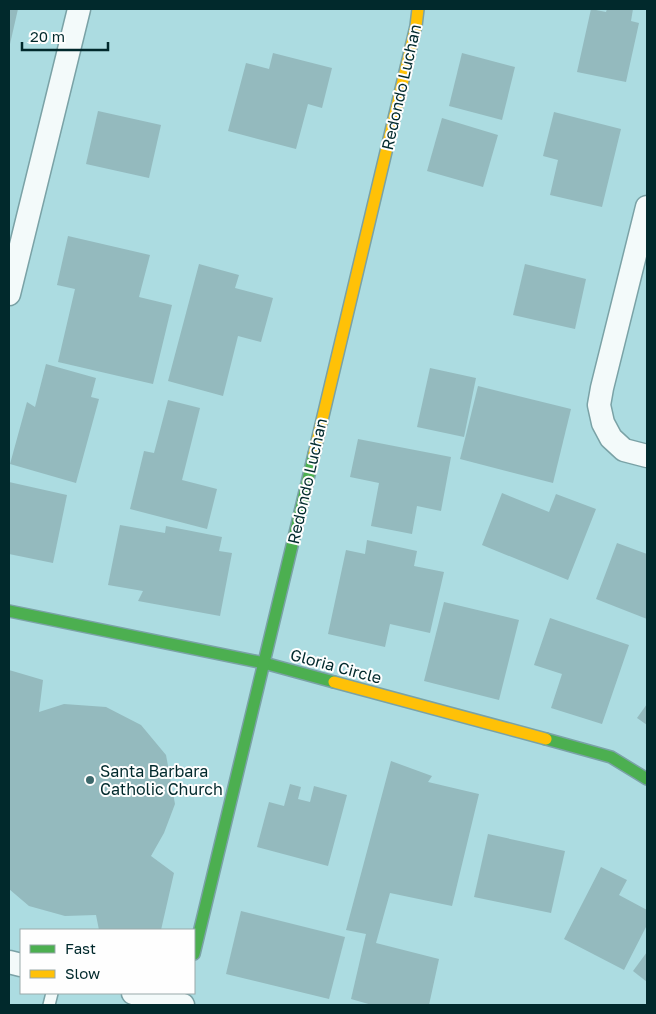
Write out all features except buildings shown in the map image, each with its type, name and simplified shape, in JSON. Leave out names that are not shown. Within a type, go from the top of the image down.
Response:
[{"type":"street","points":[[9,294],[79,9]]},
{"type":"street","name":"Redondo Luchan","points":[[195,950],[414,35],[418,9]]},
{"type":"street","points":[[647,207],[602,388],[600,405],[603,423],[611,438],[624,450],[647,456]]},
{"type":"street","name":"Gloria Circle","points":[[9,610],[264,663],[612,757],[647,779]]},
{"type":"street","points":[[137,994],[182,1005]]},
{"type":"traffic: fast","points":[[195,950],[314,454]]},
{"type":"traffic: fast","points":[[9,611],[264,663],[334,682]]},
{"type":"traffic: fast","points":[[546,739],[611,757],[647,779]]},
{"type":"traffic: slow","points":[[314,454],[416,26],[418,9]]},
{"type":"traffic: slow","points":[[334,682],[546,739]]},
{"type":"place","name":"Santa Barbara Catholic Church","points":[[90,780]]}]
